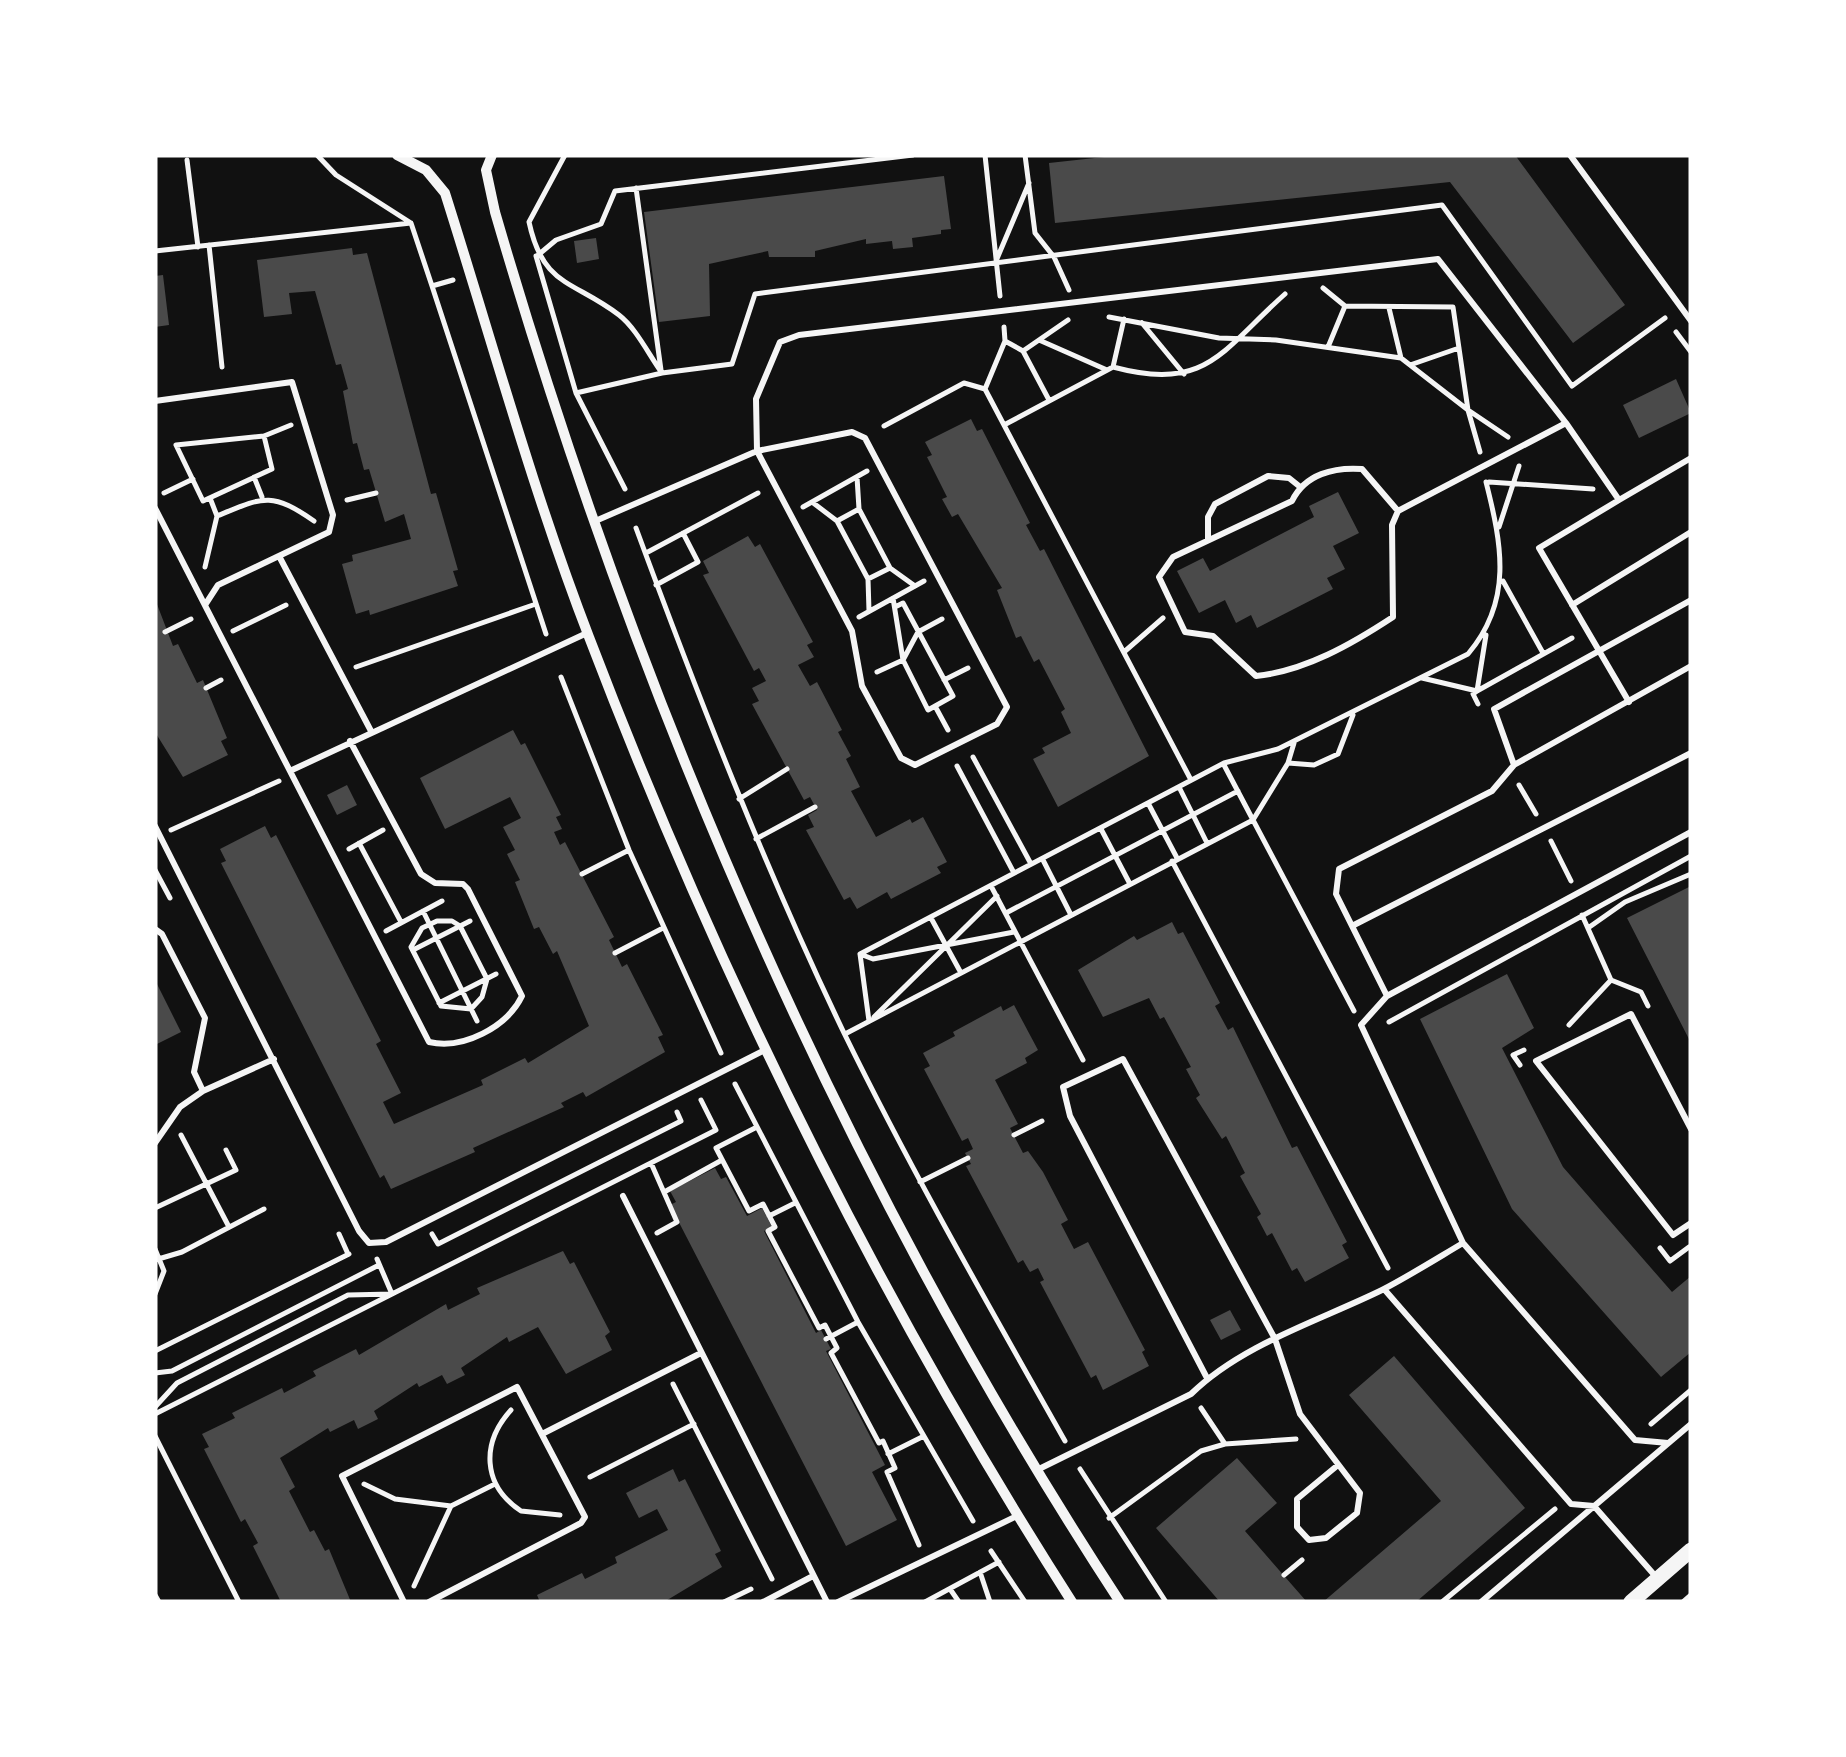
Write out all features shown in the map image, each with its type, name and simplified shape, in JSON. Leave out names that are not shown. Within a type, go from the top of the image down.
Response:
[{"type":"street","points":[[396,155],[426,170],[445,193],[520,440],[587,633],[656,809],[763,1051],[879,1279],[1017,1516],[1072,1602]]},
{"type":"street","points":[[492,155],[486,170],[495,212],[592,523],[698,801],[798,1028],[915,1259],[1037,1470],[1120,1602]]},
{"type":"street","points":[[1631,1602],[1691,1550]]},
{"type":"lane","points":[[1570,155],[1691,321]]},
{"type":"lane","points":[[592,523],[757,452],[852,432],[865,438],[1008,707],[997,724],[915,765],[900,758],[861,678],[848,623],[757,452],[756,399],[780,342],[799,335],[1438,259],[1566,423],[1619,500]]},
{"type":"lane","points":[[155,401],[292,382],[334,515],[330,527],[218,585],[204,606]]},
{"type":"lane","points":[[1398,511],[1362,470],[1338,467],[1300,486],[1292,501],[1173,557],[1159,577],[1185,632],[1213,636],[1256,676],[1282,673],[1357,641],[1393,618],[1392,525],[1398,511],[1526,448],[1566,423]]},
{"type":"lane","points":[[1628,702],[1539,548],[1691,458]]},
{"type":"lane","points":[[1208,540],[1208,517],[1215,504],[1268,476],[1289,478],[1300,486]]},
{"type":"lane","points":[[155,508],[429,1042],[450,1047],[512,1016],[522,996],[464,884],[435,883],[421,874],[350,741]]},
{"type":"lane","points":[[1572,604],[1691,532]]},
{"type":"lane","points":[[279,556],[372,731]]},
{"type":"lane","points":[[1514,765],[1494,709],[1691,600]]},
{"type":"lane","points":[[292,770],[587,633]]},
{"type":"lane","points":[[1387,996],[1336,894],[1339,870],[1492,791],[1514,765],[1691,666]]},
{"type":"lane","points":[[1352,926],[1691,753]]},
{"type":"lane","points":[[155,826],[369,1243],[386,1242],[763,1051]]},
{"type":"lane","points":[[1668,1443],[1636,1441],[1462,1243],[1361,1024],[1387,996],[1691,832]]},
{"type":"lane","points":[[155,929],[162,934],[204,1018],[194,1072],[203,1091]]},
{"type":"lane","points":[[1691,1129],[1631,1014],[1536,1061],[1673,1235],[1691,1223]]},
{"type":"lane","points":[[1207,1378],[1070,1116],[1063,1087],[1123,1059],[1275,1339],[1300,1414],[1360,1493],[1357,1513],[1326,1538],[1309,1540],[1297,1527],[1297,1500],[1338,1465]]},
{"type":"lane","points":[[155,1143],[180,1107],[203,1091],[274,1060]]},
{"type":"lane","points":[[622,1196],[826,1602]]},
{"type":"lane","points":[[1037,1470],[1191,1394],[1207,1378],[1275,1339],[1384,1289],[1462,1243]]},
{"type":"lane","points":[[1384,1289],[1571,1504],[1594,1506],[1658,1580]]},
{"type":"lane","points":[[544,1433],[702,1352]]},
{"type":"lane","points":[[404,1602],[342,1476],[517,1387],[583,1509],[581,1524],[430,1602]]},
{"type":"lane","points":[[1481,1602],[1691,1424]]},
{"type":"lane","points":[[838,1602],[1017,1516]]},
{"type":"lane","points":[[763,1602],[813,1576]]},
{"type":"path","points":[[317,155],[336,176],[410,223],[533,605],[549,642]]},
{"type":"path","points":[[564,155],[529,222],[576,394],[625,489]]},
{"type":"path","points":[[524,260],[537,256],[556,240],[602,224],[615,191],[913,155]]},
{"type":"path","points":[[985,155],[995,264]]},
{"type":"path","points":[[1025,155],[1035,233],[1054,256],[1078,313],[1401,358],[1468,410],[1526,448],[1498,530]]},
{"type":"path","points":[[187,160],[198,247]]},
{"type":"path","points":[[995,264],[1029,183]]},
{"type":"path","points":[[636,188],[662,373]]},
{"type":"path","points":[[155,251],[410,223]]},
{"type":"path","points":[[209,245],[222,366]]},
{"type":"path","points":[[537,256],[572,288],[622,317],[662,373]]},
{"type":"path","points":[[576,394],[662,373],[732,364],[755,294],[1054,256]]},
{"type":"path","points":[[1039,340],[1110,368],[1154,378],[1184,374],[1215,362],[1307,274],[1345,306],[1453,307],[1468,410],[1498,530],[1503,581],[1555,674]]},
{"type":"path","points":[[432,286],[453,280]]},
{"type":"path","points":[[1328,347],[1345,306]]},
{"type":"path","points":[[1389,306],[1401,358]]},
{"type":"path","points":[[1004,425],[1110,368],[1124,319]]},
{"type":"path","points":[[1142,322],[1184,374]]},
{"type":"path","points":[[985,389],[1006,341]]},
{"type":"path","points":[[1410,365],[1459,348]]},
{"type":"path","points":[[1023,351],[1049,400]]},
{"type":"path","points":[[884,426],[964,383],[985,389],[1190,780]]},
{"type":"path","points":[[264,436],[272,469],[203,501],[176,445],[264,436],[302,419]]},
{"type":"path","points":[[790,514],[879,464]]},
{"type":"path","points":[[254,477],[262,498]]},
{"type":"path","points":[[857,477],[859,509],[890,568],[914,586]]},
{"type":"path","points":[[155,498],[193,479]]},
{"type":"path","points":[[1486,482],[1612,490]]},
{"type":"path","points":[[347,500],[376,493]]},
{"type":"path","points":[[645,554],[758,493]]},
{"type":"path","points":[[204,606],[205,565],[217,516],[210,498]]},
{"type":"path","points":[[217,516],[262,498],[286,501],[330,527]]},
{"type":"path","points":[[812,502],[837,521],[868,579],[870,611]]},
{"type":"path","points":[[837,521],[859,509]]},
{"type":"path","points":[[636,528],[739,799],[845,1034],[920,1182],[1064,1440]]},
{"type":"path","points":[[656,584],[698,562],[683,534]]},
{"type":"path","points":[[868,579],[890,568]]},
{"type":"path","points":[[848,623],[939,573]]},
{"type":"path","points":[[1422,678],[1477,691],[1486,632],[1503,581]]},
{"type":"path","points":[[893,598],[898,606]]},
{"type":"path","points":[[223,636],[299,599]]},
{"type":"path","points":[[903,603],[953,696],[928,710],[903,660],[893,608],[898,606],[903,603]]},
{"type":"path","points":[[354,667],[533,605]]},
{"type":"path","points":[[861,678],[903,660],[918,632],[958,611]]},
{"type":"path","points":[[1124,652],[1149,626],[1175,612]]},
{"type":"path","points":[[165,632],[191,619]]},
{"type":"path","points":[[860,954],[1224,763],[1295,741],[1422,678],[1468,654],[1486,632]]},
{"type":"path","points":[[944,680],[984,660]]},
{"type":"path","points":[[561,676],[629,850],[722,1056]]},
{"type":"path","points":[[206,688],[222,680]]},
{"type":"path","points":[[935,706],[950,733]]},
{"type":"path","points":[[1288,763],[1314,765],[1338,754],[1354,712]]},
{"type":"path","points":[[845,1034],[1253,820],[1288,763],[1295,741]]},
{"type":"path","points":[[973,756],[1031,864]]},
{"type":"path","points":[[1224,763],[1361,1024]]},
{"type":"path","points":[[956,766],[1014,874]]},
{"type":"path","points":[[739,799],[787,769]]},
{"type":"path","points":[[160,834],[278,782],[292,770]]},
{"type":"path","points":[[1179,787],[1208,843]]},
{"type":"path","points":[[1006,913],[1238,791]]},
{"type":"path","points":[[1148,803],[1388,1268]]},
{"type":"path","points":[[756,839],[816,807]]},
{"type":"path","points":[[336,856],[393,824]]},
{"type":"path","points":[[1100,828],[1130,884]]},
{"type":"path","points":[[359,843],[402,922]]},
{"type":"path","points":[[582,874],[629,850]]},
{"type":"path","points":[[1384,1026],[1691,856]]},
{"type":"path","points":[[1042,859],[1071,915]]},
{"type":"path","points":[[1588,928],[1625,902],[1691,874]]},
{"type":"path","points":[[991,886],[1084,1061]]},
{"type":"path","points":[[376,936],[468,889]]},
{"type":"path","points":[[869,1021],[996,896]]},
{"type":"path","points":[[423,911],[482,1031]]},
{"type":"path","points":[[390,962],[481,915]]},
{"type":"path","points":[[930,918],[960,973]]},
{"type":"path","points":[[452,920],[460,926],[486,978],[482,997],[472,1009],[457,1011],[440,1003],[412,941],[429,924],[452,920]]},
{"type":"path","points":[[615,953],[663,928]]},
{"type":"path","points":[[860,954],[873,959],[1016,931]]},
{"type":"path","points":[[860,954],[869,1021]]},
{"type":"path","points":[[416,1014],[508,968]]},
{"type":"path","points":[[1565,1030],[1612,980]]},
{"type":"path","points":[[735,1084],[858,1322],[974,1524]]},
{"type":"path","points":[[425,1222],[438,1244],[682,1121],[670,1099]]},
{"type":"path","points":[[171,1120],[228,1227]]},
{"type":"path","points":[[1014,1135],[1042,1121]]},
{"type":"path","points":[[716,1148],[755,1128]]},
{"type":"path","points":[[155,1410],[716,1130]]},
{"type":"path","points":[[708,1134],[749,1212],[763,1204],[775,1227],[768,1231],[819,1328],[824,1325],[836,1348],[831,1353],[895,1468],[887,1472],[920,1545]]},
{"type":"path","points":[[155,1208],[236,1170],[226,1150]]},
{"type":"path","points":[[920,1182],[968,1158]]},
{"type":"path","points":[[656,1233],[677,1222],[662,1193],[722,1160]]},
{"type":"path","points":[[651,1162],[666,1191]]},
{"type":"path","points":[[769,1216],[794,1203]]},
{"type":"path","points":[[157,1259],[182,1252],[264,1209]]},
{"type":"path","points":[[155,1351],[369,1243],[392,1294]]},
{"type":"path","points":[[155,1250],[164,1271],[155,1294]]},
{"type":"path","points":[[155,1373],[188,1363],[380,1265]]},
{"type":"path","points":[[155,1410],[177,1382],[330,1304],[364,1292],[392,1294]]},
{"type":"path","points":[[325,1293],[330,1304]]},
{"type":"path","points":[[303,1304],[309,1315]]},
{"type":"path","points":[[274,1318],[280,1330]]},
{"type":"path","points":[[828,1338],[858,1322]]},
{"type":"path","points":[[237,1338],[243,1349]]},
{"type":"path","points":[[207,1353],[213,1364]]},
{"type":"path","points":[[188,1363],[194,1374]]},
{"type":"path","points":[[1191,1394],[1225,1444]]},
{"type":"path","points":[[522,1396],[490,1444],[495,1484],[521,1511],[566,1515]]},
{"type":"path","points":[[684,1404],[779,1594]]},
{"type":"path","points":[[590,1477],[694,1424]]},
{"type":"path","points":[[155,1436],[239,1602]]},
{"type":"path","points":[[888,1454],[924,1436]]},
{"type":"path","points":[[1109,1518],[1201,1451],[1225,1444],[1296,1440]]},
{"type":"path","points":[[1080,1469],[1166,1602]]},
{"type":"path","points":[[364,1484],[395,1499],[451,1506],[495,1484]]},
{"type":"path","points":[[412,1590],[451,1506]]},
{"type":"path","points":[[991,1551],[1025,1602]]},
{"type":"path","points":[[1284,1575],[1302,1560]]},
{"type":"path","points":[[925,1602],[998,1562]]},
{"type":"path","points":[[980,1572],[990,1602]]},
{"type":"path","points":[[724,1602],[772,1578]]},
{"type":"path","points":[[950,1588],[959,1602]]},
{"type":"path","points":[[155,1595],[158,1602]]},
{"type":"path","points":[[1683,1602],[1691,1595]]},
{"type":"building","points":[[1122,155],[1515,155],[1625,305],[1573,343],[1450,182],[1055,223],[1049,163]]},
{"type":"building","points":[[944,176],[951,229],[912,238],[913,247],[893,249],[892,241],[866,244],[866,239],[815,251],[815,257],[769,257],[768,251],[709,264],[710,316],[659,322],[644,212]]},
{"type":"building","points":[[596,238],[599,259],[577,263],[574,241]]},
{"type":"building","points":[[352,248],[353,255],[367,253],[431,494],[436,493],[458,570],[453,571],[458,586],[370,615],[369,610],[356,614],[342,564],[353,561],[352,555],[411,539],[404,514],[385,522],[369,469],[364,470],[357,443],[353,444],[343,391],[348,389],[341,364],[336,365],[315,291],[289,293],[292,314],[264,317],[257,260]]},
{"type":"building","points":[[163,275],[169,325],[155,327],[155,276]]},
{"type":"building","points":[[1676,379],[1691,413],[1639,438],[1623,405]]},
{"type":"building","points":[[971,419],[977,431],[982,429],[1030,523],[1026,525],[1040,551],[1044,549],[1149,756],[1058,807],[1033,759],[1045,753],[1042,748],[1071,733],[1061,712],[1065,709],[1039,659],[1034,662],[1021,636],[1016,638],[997,590],[1002,588],[958,514],[952,517],[942,499],[947,497],[927,457],[932,455],[925,442]]},
{"type":"building","points":[[1338,492],[1359,533],[1333,546],[1345,569],[1327,578],[1333,589],[1257,628],[1251,615],[1236,623],[1225,600],[1199,613],[1177,571],[1203,558],[1210,571],[1314,517],[1309,506]]},
{"type":"building","points":[[748,536],[755,547],[760,544],[813,642],[807,645],[814,657],[798,665],[810,686],[817,682],[842,730],[838,732],[851,756],[846,759],[860,787],[851,791],[876,837],[910,819],[912,823],[923,817],[947,862],[937,867],[941,873],[891,899],[887,892],[857,909],[850,897],[844,900],[806,830],[814,827],[808,815],[817,810],[810,797],[804,800],[752,704],[759,701],[752,688],[766,681],[759,668],[754,671],[703,575],[709,573],[703,561]]},
{"type":"building","points":[[155,599],[173,646],[178,644],[197,683],[203,680],[227,738],[221,741],[228,755],[183,777],[155,732]]},
{"type":"building","points":[[513,730],[521,745],[525,743],[561,815],[556,817],[562,829],[554,832],[560,845],[565,842],[614,937],[609,940],[622,967],[627,964],[663,1035],[658,1037],[665,1052],[586,1097],[583,1092],[561,1103],[564,1107],[473,1148],[475,1152],[391,1189],[384,1175],[380,1178],[221,863],[226,861],[220,849],[265,826],[271,838],[276,835],[381,1041],[376,1044],[401,1093],[383,1102],[394,1124],[483,1085],[481,1080],[525,1058],[528,1063],[589,1026],[557,951],[553,954],[539,927],[534,929],[515,882],[520,880],[507,854],[515,850],[503,827],[521,818],[510,797],[445,829],[420,778]]},
{"type":"building","points":[[347,785],[357,805],[337,815],[327,795]]},
{"type":"building","points":[[1691,886],[1691,1043],[1627,918]]},
{"type":"building","points":[[1172,922],[1178,934],[1183,932],[1220,1003],[1215,1006],[1228,1030],[1233,1027],[1292,1148],[1297,1146],[1347,1242],[1342,1245],[1349,1258],[1305,1282],[1297,1268],[1292,1271],[1272,1233],[1267,1236],[1257,1217],[1261,1214],[1240,1176],[1245,1173],[1226,1136],[1222,1139],[1196,1098],[1200,1095],[1186,1069],[1191,1067],[1164,1017],[1160,1019],[1149,998],[1103,1017],[1078,970],[1134,936],[1137,940]]},
{"type":"building","points":[[1507,974],[1534,1028],[1502,1048],[1563,1167],[1672,1292],[1691,1276],[1691,1352],[1661,1377],[1512,1209],[1420,1019]]},
{"type":"building","points":[[155,980],[181,1032],[155,1045]]},
{"type":"building","points":[[1014,1005],[1038,1050],[1025,1058],[1027,1063],[995,1080],[1018,1124],[1010,1128],[1023,1153],[1028,1151],[1043,1172],[1068,1220],[1061,1224],[1074,1249],[1088,1242],[1145,1350],[1142,1352],[1149,1366],[1103,1390],[1096,1375],[1091,1378],[1040,1282],[1044,1280],[1038,1268],[1030,1272],[1023,1260],[1018,1263],[966,1166],[971,1164],[965,1153],[973,1149],[968,1138],[962,1141],[924,1069],[930,1066],[923,1053],[1001,1006],[1003,1011]]},
{"type":"building","points":[[715,1168],[721,1179],[726,1177],[747,1216],[762,1208],[772,1227],[764,1231],[816,1333],[821,1330],[831,1349],[826,1351],[885,1465],[872,1472],[897,1520],[846,1546],[670,1205],[676,1202],[670,1191]]},
{"type":"building","points":[[563,1251],[570,1264],[574,1262],[610,1332],[605,1336],[612,1350],[566,1374],[538,1327],[509,1342],[507,1337],[461,1368],[465,1375],[447,1384],[442,1375],[419,1387],[417,1383],[374,1411],[378,1419],[358,1429],[354,1420],[330,1432],[328,1428],[280,1458],[295,1487],[289,1491],[310,1532],[314,1530],[325,1551],[329,1549],[351,1602],[281,1602],[253,1546],[258,1543],[245,1519],[241,1522],[204,1449],[209,1447],[202,1434],[235,1418],[232,1413],[316,1376],[313,1371],[356,1349],[359,1355],[446,1304],[448,1310],[480,1294],[477,1288]]},
{"type":"building","points":[[1230,1310],[1241,1330],[1221,1340],[1210,1320]]},
{"type":"building","points":[[1394,1356],[1525,1508],[1416,1602],[1323,1602],[1441,1501],[1349,1395]]},
{"type":"building","points":[[1237,1458],[1277,1503],[1245,1531],[1307,1602],[1220,1602],[1156,1528]]},
{"type":"building","points":[[673,1469],[679,1482],[685,1479],[721,1551],[715,1554],[722,1567],[664,1602],[540,1602],[537,1595],[582,1573],[585,1579],[617,1563],[615,1557],[668,1530],[657,1509],[639,1518],[626,1493]]}]
